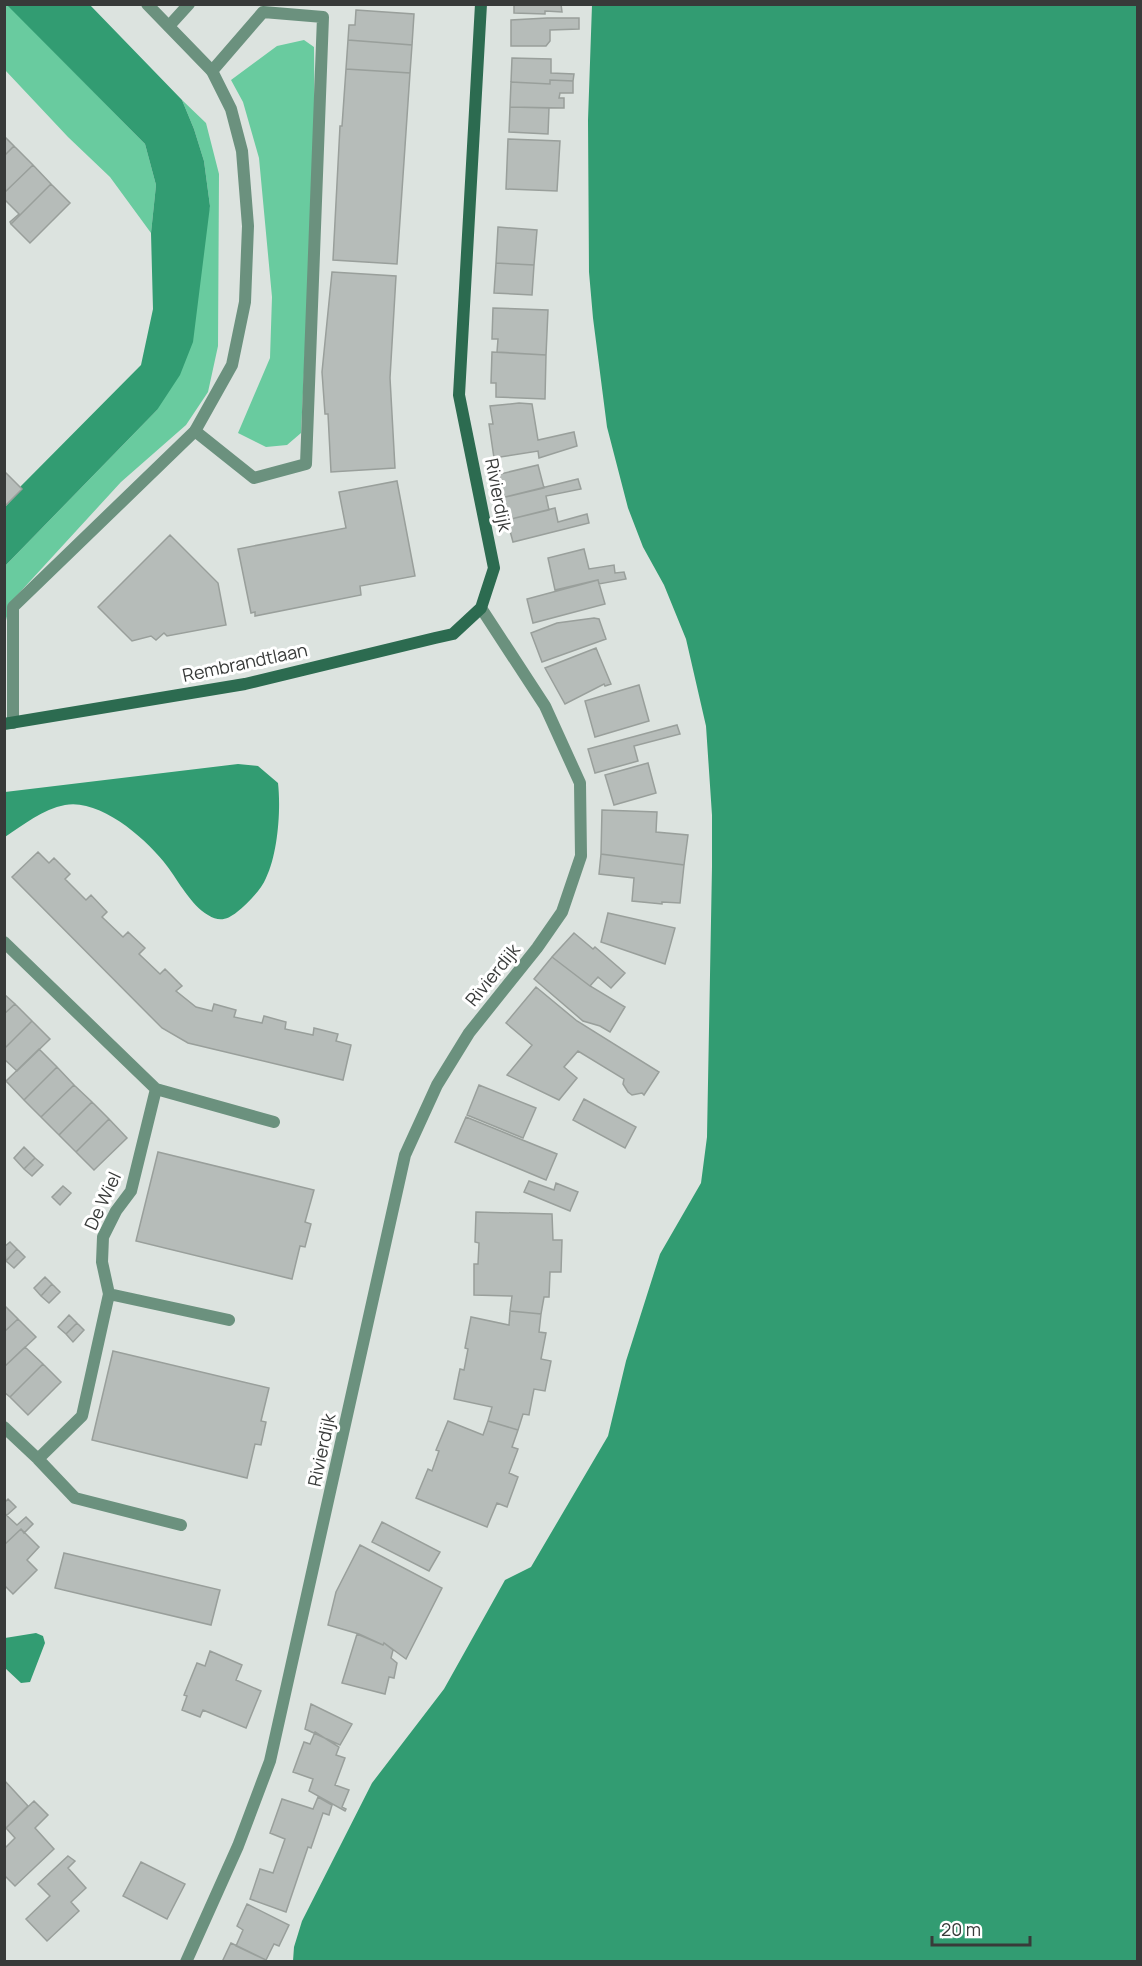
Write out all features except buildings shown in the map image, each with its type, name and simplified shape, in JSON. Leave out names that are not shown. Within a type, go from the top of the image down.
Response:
[{"type":"street","points":[[9,724],[13,607],[195,431],[232,365],[245,302],[248,226],[242,151],[231,109],[212,71],[147,4]]},
{"type":"street","points":[[169,26],[189,4]]},
{"type":"street","name":"Rivierdijk","points":[[186,1962],[238,1846],[270,1761],[405,1155],[437,1085],[469,1033],[537,948],[562,912],[582,856],[580,783],[545,706],[481,608],[494,568],[459,395],[481,4]]},
{"type":"street","points":[[195,431],[254,478],[306,464],[323,17],[263,12],[212,71]]},
{"type":"street","name":"Rembrandtlaan","points":[[9,724],[245,684],[453,634],[481,608]]},
{"type":"street","points":[[4,942],[156,1089],[274,1122]]},
{"type":"street","name":"De Wiel","points":[[38,1459],[82,1416],[109,1294],[102,1262],[103,1238],[116,1211],[131,1191],[156,1089]]},
{"type":"street","points":[[109,1294],[229,1320]]},
{"type":"street","points":[[4,1427],[75,1498],[181,1525]]},
{"type":"shaded area","points":[[7,4],[145,144],[156,185],[151,233],[110,177],[68,137],[5,70],[4,5]]},
{"type":"shaded area","points":[[7,5],[90,5],[182,100],[204,161],[210,206],[193,342],[180,375],[157,410],[5,566],[5,507],[22,489],[20,487],[141,365],[153,309],[151,233],[156,185],[145,144]]},
{"type":"shaded area","points":[[592,5],[1137,5],[1137,1961],[293,1961],[294,1947],[302,1921],[372,1783],[444,1689],[505,1580],[531,1567],[608,1436],[626,1361],[660,1254],[701,1183],[707,1137],[712,867],[712,815],[706,726],[686,639],[664,585],[643,547],[628,508],[607,427],[589,272],[588,120]]},
{"type":"shaded area","points":[[304,40],[314,47],[315,149],[301,433],[287,445],[266,447],[238,433],[270,358],[272,297],[259,158],[243,102],[231,80],[277,46]]},
{"type":"shaded area","points":[[182,100],[206,123],[219,174],[218,346],[208,392],[186,425],[121,482],[10,603],[5,625],[5,566],[157,410],[210,206],[204,161]]},
{"type":"shaded area","points":[[238,764],[258,766],[278,783],[279,818],[276,844],[264,883],[245,905],[226,918],[216,919],[202,911],[159,856],[136,833],[108,814],[93,808],[79,805],[57,807],[34,818],[5,837],[5,792]]},
{"type":"shaded area","points":[[36,1633],[43,1636],[45,1643],[30,1682],[21,1683],[5,1668],[5,1638]]}]
